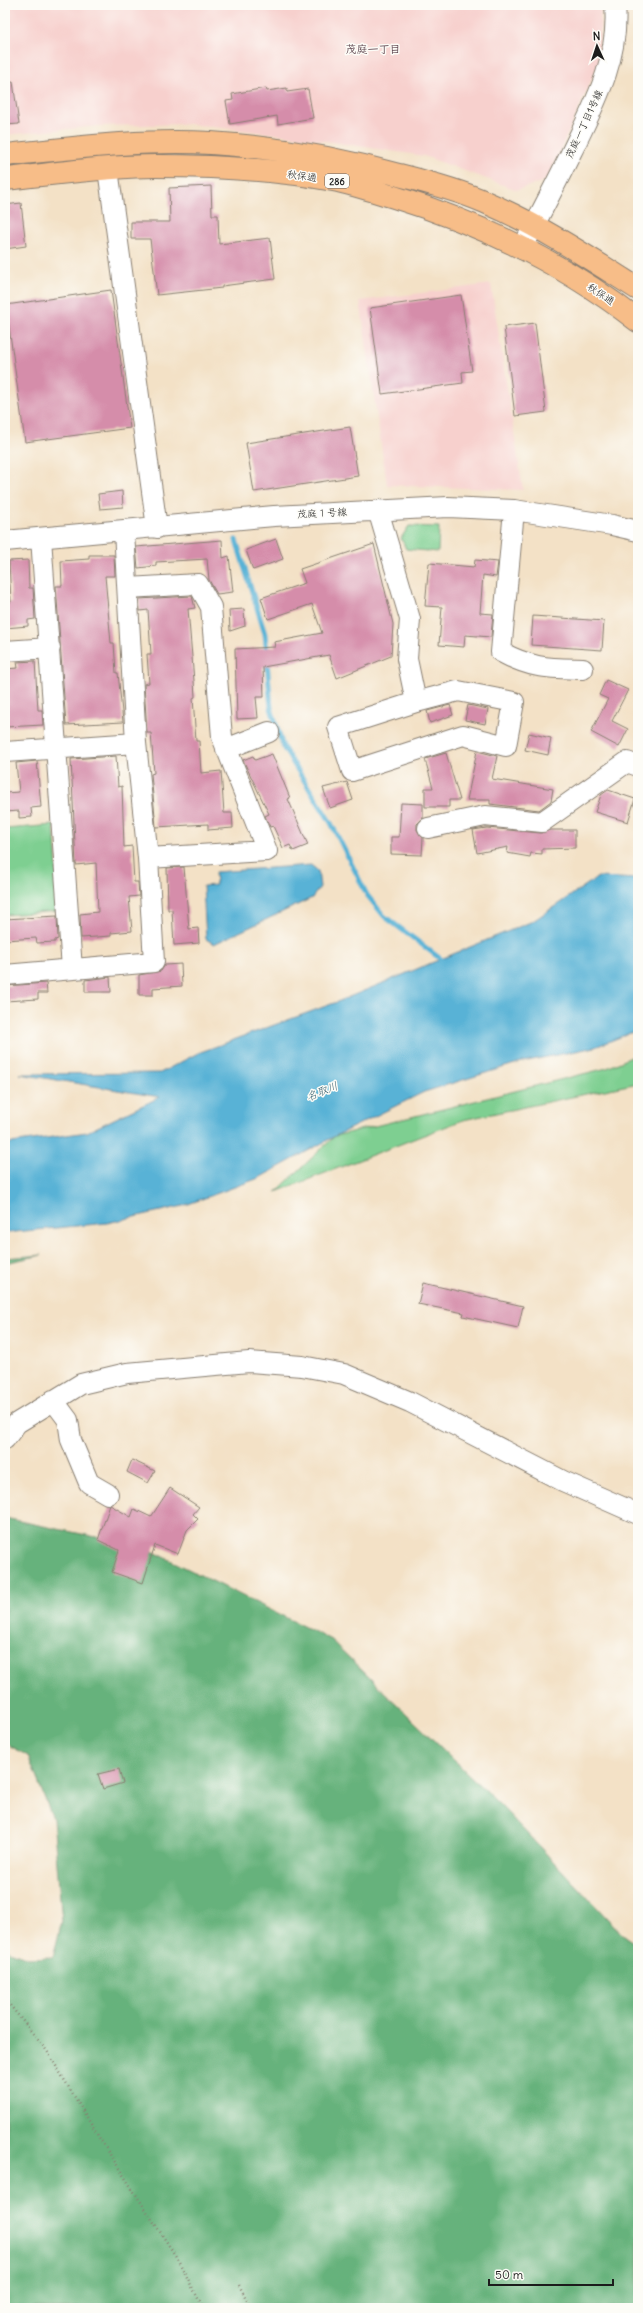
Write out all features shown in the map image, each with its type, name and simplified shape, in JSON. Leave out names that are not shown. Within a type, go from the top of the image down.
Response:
[{"type":"highway","name":"286","points":[[5,154],[84,147],[159,143],[210,143],[260,148],[327,158],[420,180],[484,201],[556,237],[638,289]]},
{"type":"highway","name":"秋保通","points":[[5,179],[154,166],[231,167],[334,180],[432,209],[480,228],[558,267],[611,300],[638,321]]},
{"type":"street","name":"茂庭一丁目1号線","points":[[522,249],[597,100],[611,51],[617,22],[615,5]]},
{"type":"street","points":[[108,169],[157,528]]},
{"type":"street","name":"茂庭１号線","points":[[5,541],[274,516],[448,507],[514,510],[612,525],[638,531]]},
{"type":"street","points":[[378,510],[410,619],[407,659],[416,702]]},
{"type":"street","points":[[514,510],[501,652],[521,663],[549,668],[584,669]]},
{"type":"street","points":[[5,975],[154,962],[148,858],[136,743],[124,531]]},
{"type":"street","points":[[41,538],[72,969]]},
{"type":"street","points":[[128,588],[198,584],[211,607],[222,737],[267,850],[148,858]]},
{"type":"street","points":[[5,652],[50,648]]},
{"type":"street","points":[[458,691],[514,702],[506,746],[462,735],[352,771],[338,727],[416,702],[458,691]]},
{"type":"street","points":[[226,749],[269,732]]},
{"type":"street","points":[[5,752],[136,743]]},
{"type":"street","points":[[428,828],[485,816],[542,822],[627,762],[638,766]]},
{"type":"street","points":[[5,1439],[17,1423],[81,1384],[134,1372],[249,1362],[302,1366],[344,1374],[410,1402],[563,1481],[638,1514]]},
{"type":"street","points":[[53,1400],[68,1420],[71,1440],[89,1483],[108,1494]]},
{"type":"path","points":[[5,1999],[47,2051],[100,2140],[177,2258],[202,2308]]},
{"type":"path","points":[[240,2285],[251,2308]]},
{"type":"shaded area","points":[[5,5],[601,5],[599,63],[547,180],[517,190],[424,156],[292,136],[188,124],[99,126],[5,135]]},
{"type":"shaded area","points":[[491,284],[523,490],[387,485],[360,301]]},
{"type":"green space","points":[[409,526],[439,527],[438,552],[406,549],[401,538]]},
{"type":"green space","points":[[54,825],[60,911],[5,915],[5,829]]},
{"type":"green space","points":[[638,1054],[638,1083],[463,1120],[276,1192],[335,1136],[607,1068]]},
{"type":"green space","points":[[42,1255],[5,1263],[5,1258]]},
{"type":"green space","points":[[5,1518],[144,1547],[331,1640],[500,1805],[624,1936],[638,1945],[638,2308],[5,2308],[5,1949],[28,1958],[53,1957],[62,1921],[53,1819],[28,1756],[5,1743]]},
{"type":"water","points":[[311,865],[318,871],[320,887],[312,898],[214,944],[206,939],[203,886],[216,885],[215,872]]},
{"type":"water","name":"名取川","points":[[598,877],[638,879],[638,1030],[595,1047],[518,1063],[424,1092],[335,1136],[259,1178],[183,1206],[107,1223],[5,1233],[5,1144],[87,1132],[160,1097],[20,1074],[160,1073],[198,1053],[337,1002],[533,921]]},
{"type":"building","points":[[13,82],[19,124],[5,125],[5,83]]},
{"type":"building","points":[[266,88],[267,91],[287,88],[287,92],[308,89],[313,118],[278,124],[277,116],[230,124],[226,101],[233,100],[232,94]]},
{"type":"building","points":[[211,186],[212,215],[218,215],[219,244],[270,238],[275,279],[222,286],[222,288],[157,295],[150,239],[131,239],[131,222],[170,222],[169,188]]},
{"type":"building","points":[[21,203],[26,246],[5,249],[5,205]]},
{"type":"building","points":[[111,290],[130,428],[25,442],[6,305]]},
{"type":"building","points":[[461,295],[472,371],[462,372],[463,383],[382,394],[370,308]]},
{"type":"building","points":[[535,323],[546,412],[515,416],[504,327]]},
{"type":"building","points":[[350,427],[358,476],[254,492],[246,443]]},
{"type":"building","points":[[122,491],[123,507],[100,509],[98,494]]},
{"type":"building","points":[[276,539],[283,559],[253,570],[246,550]]},
{"type":"building","points":[[222,540],[223,558],[229,556],[233,592],[217,594],[209,580],[207,559],[156,562],[156,566],[138,568],[136,547]]},
{"type":"building","points":[[374,544],[393,624],[391,656],[337,678],[329,655],[263,667],[264,697],[256,697],[258,718],[237,719],[235,649],[275,647],[274,642],[322,633],[312,604],[268,619],[261,598],[305,583],[300,569]]},
{"type":"building","points":[[89,555],[114,555],[115,576],[105,576],[111,643],[114,643],[116,673],[118,673],[123,722],[66,725],[56,586],[62,586],[61,561],[89,559]]},
{"type":"building","points":[[28,560],[29,588],[33,588],[35,619],[28,620],[28,626],[5,628],[5,603],[11,602],[9,561]]},
{"type":"building","points":[[475,560],[498,562],[496,577],[483,575],[480,613],[493,614],[491,637],[465,635],[464,647],[439,645],[442,607],[425,606],[429,563],[474,567]]},
{"type":"building","points":[[192,596],[195,608],[188,609],[195,697],[193,698],[196,741],[199,741],[201,773],[221,771],[224,813],[232,813],[233,828],[208,830],[208,824],[156,827],[151,774],[154,773],[151,733],[147,733],[144,684],[149,683],[147,654],[151,654],[148,610],[140,611],[139,599]]},
{"type":"building","points":[[244,609],[245,626],[230,631],[229,610]]},
{"type":"building","points":[[533,616],[604,621],[602,650],[531,645]]},
{"type":"building","points":[[35,661],[38,710],[42,710],[43,725],[5,727],[5,669],[18,668],[17,662]]},
{"type":"building","points":[[606,680],[628,690],[612,721],[628,729],[619,747],[591,732],[608,699],[599,695]]},
{"type":"building","points":[[450,705],[453,715],[430,723],[427,711]]},
{"type":"building","points":[[468,705],[488,709],[485,724],[465,720]]},
{"type":"building","points":[[529,733],[551,738],[548,755],[525,750]]},
{"type":"building","points":[[477,751],[497,756],[492,779],[553,789],[551,801],[539,810],[490,804],[490,800],[467,800]]},
{"type":"building","points":[[446,753],[460,800],[449,800],[449,807],[425,807],[425,788],[433,788],[425,759]]},
{"type":"building","points":[[272,754],[290,798],[288,799],[308,845],[293,851],[290,845],[283,848],[273,826],[270,827],[265,816],[269,814],[243,760],[253,756],[255,760]]},
{"type":"building","points":[[116,756],[118,787],[122,786],[124,847],[132,846],[134,882],[138,882],[139,896],[129,897],[132,931],[111,933],[111,936],[81,938],[80,914],[98,912],[96,863],[76,865],[71,759]]},
{"type":"building","points":[[37,761],[41,807],[31,808],[32,817],[19,818],[19,811],[5,812],[5,793],[19,792],[16,763]]},
{"type":"building","points":[[347,782],[353,800],[330,808],[323,788]]},
{"type":"building","points":[[608,790],[635,799],[628,822],[595,812],[601,795]]},
{"type":"building","points":[[401,803],[423,804],[423,818],[417,824],[417,830],[423,838],[422,855],[391,854],[391,837],[399,837]]},
{"type":"building","points":[[487,828],[541,833],[550,830],[575,830],[575,848],[542,849],[542,854],[531,853],[530,857],[507,853],[508,847],[477,853],[473,830]]},
{"type":"building","points":[[184,867],[189,929],[198,928],[199,943],[174,945],[172,910],[168,910],[167,868]]},
{"type":"building","points":[[57,916],[58,939],[55,940],[55,942],[37,943],[36,938],[5,940],[5,919]]},
{"type":"building","points":[[181,964],[182,986],[153,988],[153,995],[139,995],[139,975],[161,971],[165,965]]},
{"type":"building","points":[[110,977],[111,992],[85,992],[85,980]]},
{"type":"building","points":[[46,983],[47,993],[38,993],[38,999],[5,1001],[5,986]]},
{"type":"building","points":[[423,1283],[523,1306],[518,1328],[463,1316],[464,1313],[418,1304]]},
{"type":"building","points":[[132,1460],[155,1471],[148,1483],[127,1472]]},
{"type":"building","points":[[170,1488],[199,1507],[193,1514],[198,1519],[187,1530],[178,1554],[155,1545],[143,1583],[112,1572],[119,1550],[98,1540],[110,1505],[131,1517],[134,1509],[151,1517]]},
{"type":"building","points":[[119,1769],[123,1783],[103,1789],[98,1774]]},
{"type":"waterway","points":[[236,540],[265,634],[267,653]]},
{"type":"waterway","points":[[267,661],[271,708],[283,747],[331,823],[367,895],[384,916],[446,963]]},
{"type":"district","name":"茂庭一丁目","points":[[373,49]]}]
